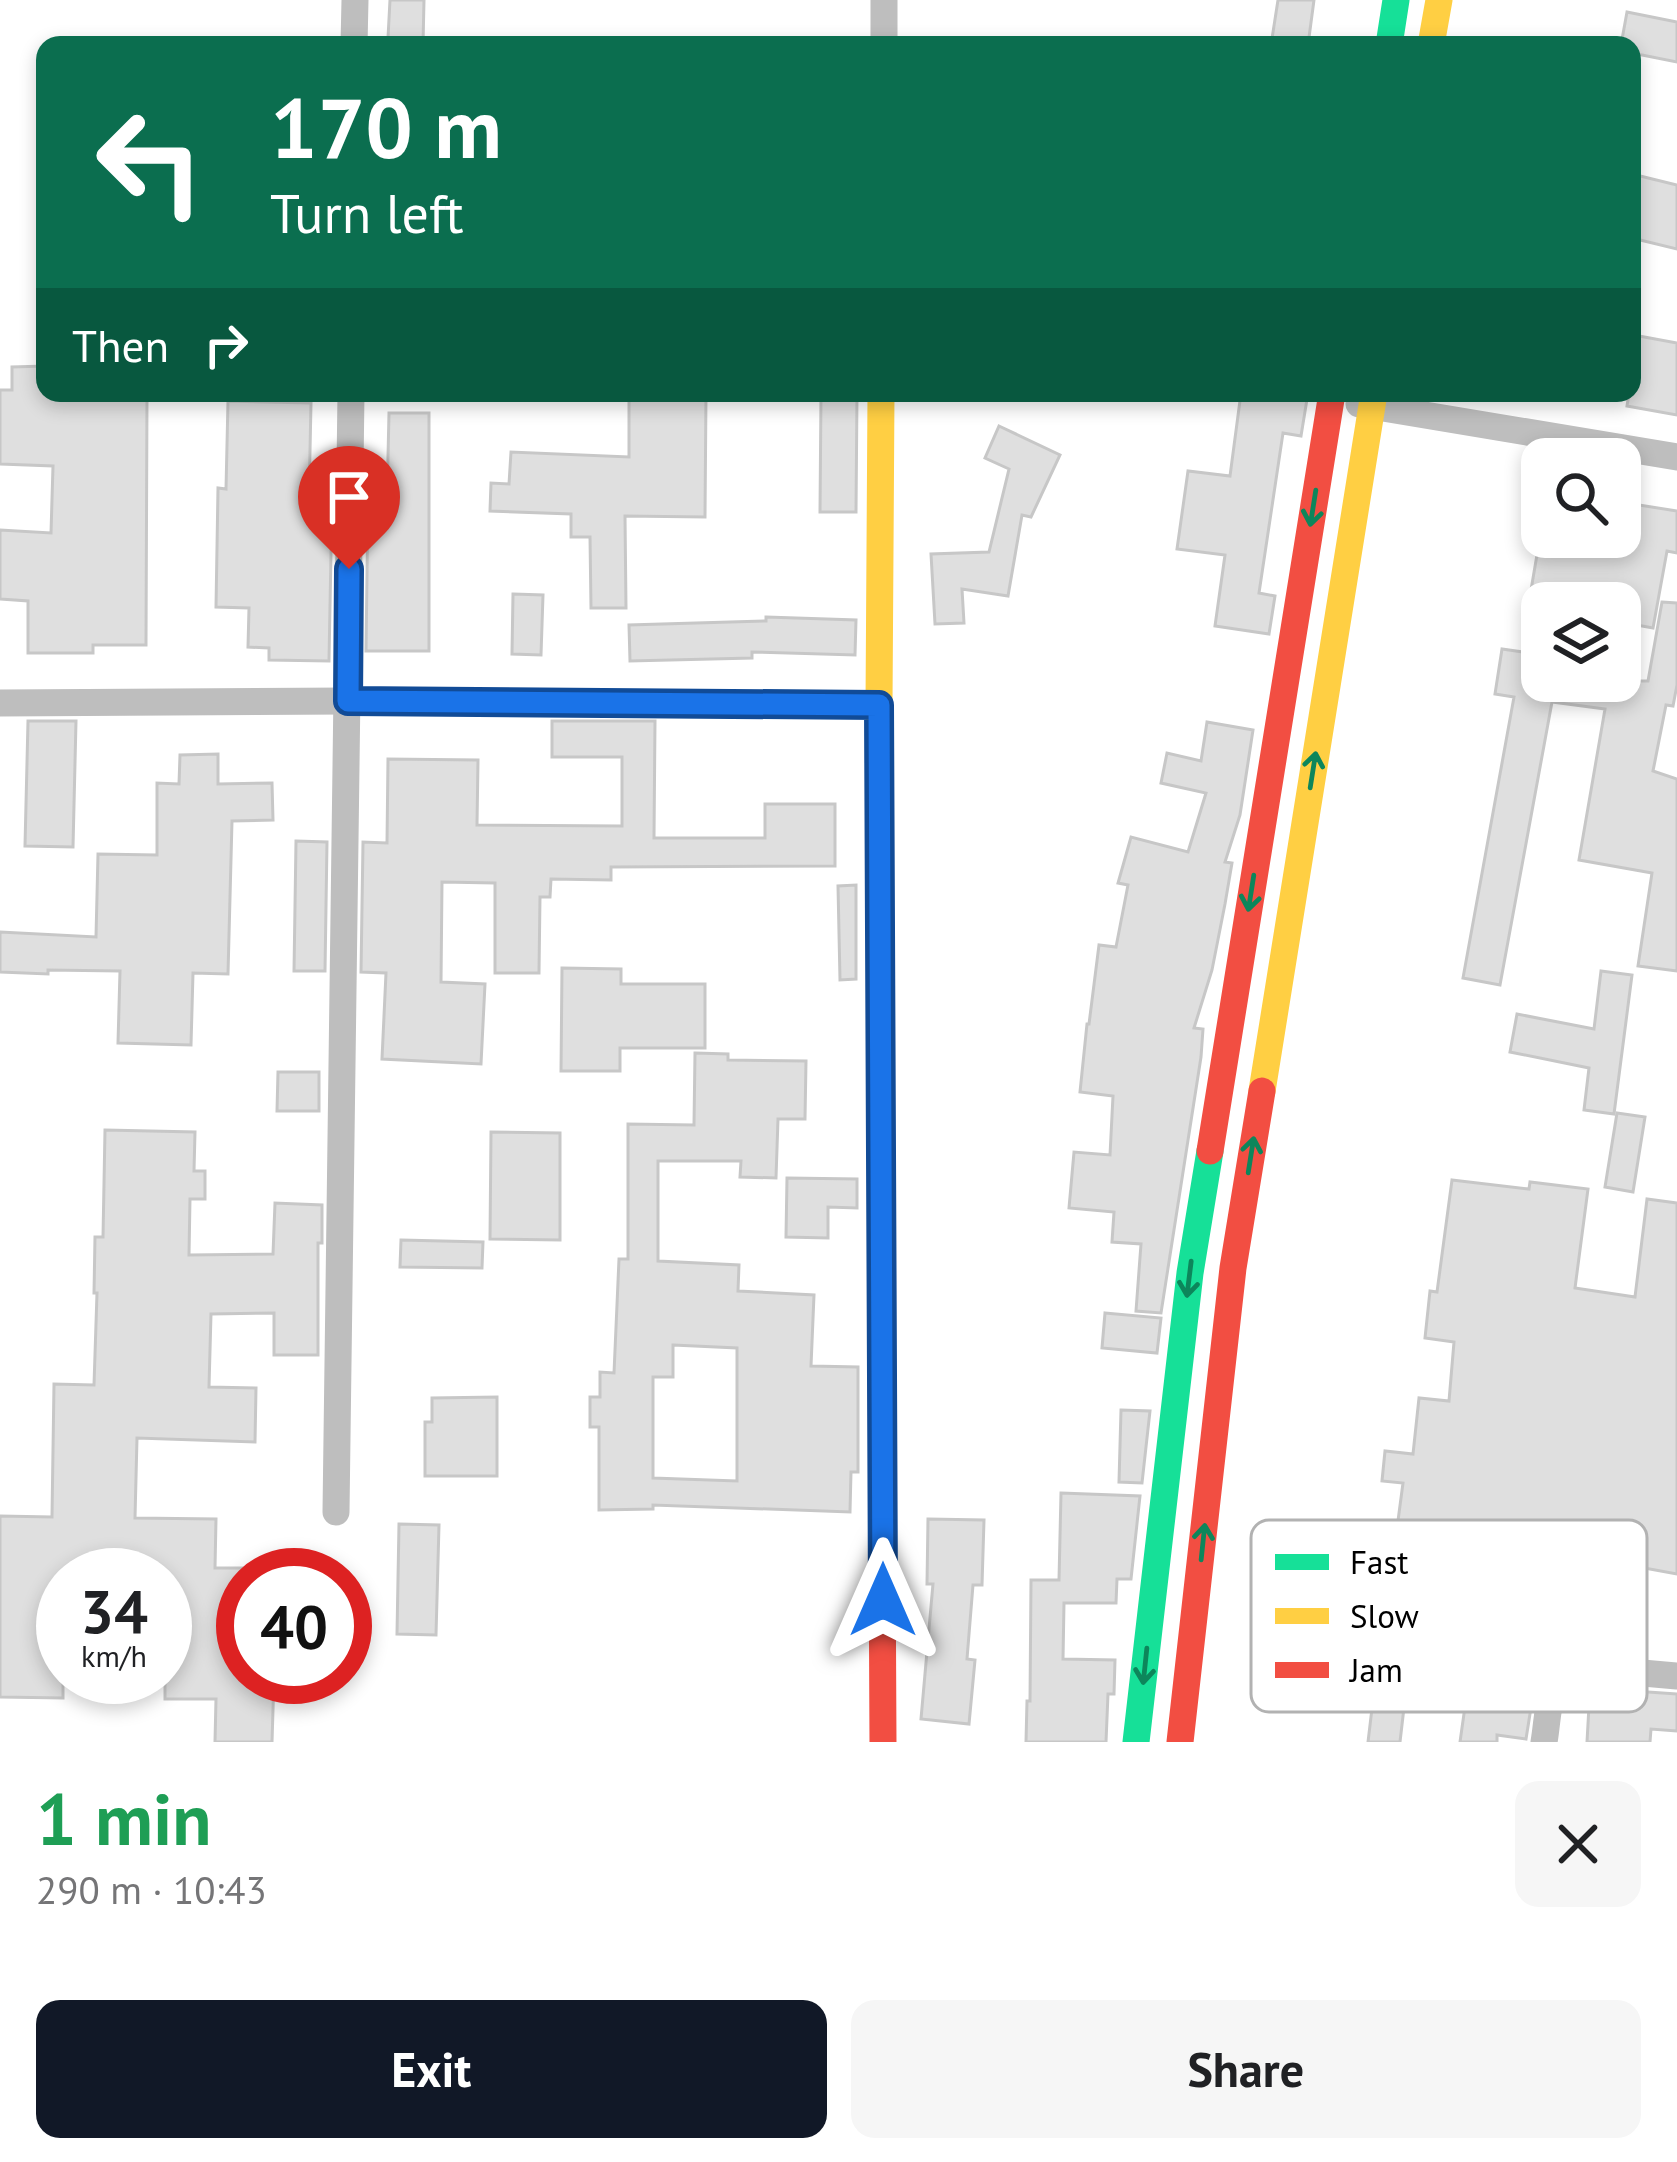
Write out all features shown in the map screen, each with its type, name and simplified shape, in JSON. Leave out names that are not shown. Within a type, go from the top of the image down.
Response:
[{"type":"street","points":[[354,36],[355,0]]},
{"type":"street","points":[[884,0],[884,36]]},
{"type":"street","points":[[1390,36],[1396,0]]},
{"type":"street","points":[[1433,36],[1439,0]]},
{"type":"street","points":[[335,1512],[351,402]]},
{"type":"street","points":[[881,402],[883,1742]]},
{"type":"street","points":[[1136,1742],[1190,1273],[1331,402]]},
{"type":"street","points":[[1180,1742],[1233,1268],[1372,402]]},
{"type":"street","points":[[1383,402],[1677,458]]},
{"type":"street","points":[[0,703],[879,705]]},
{"type":"street","points":[[1647,1673],[1677,1676]]},
{"type":"street","points":[[1544,1742],[1549,1712]]},
{"type":"building","points":[[390,0],[424,0],[423,36],[388,36]]},
{"type":"building","points":[[1278,0],[1314,0],[1309,36],[1272,36]]},
{"type":"building","points":[[1627,12],[1677,22],[1677,62],[1641,55],[1641,36],[1623,36]]},
{"type":"building","points":[[1641,176],[1677,185],[1677,249],[1641,240]]},
{"type":"building","points":[[1641,336],[1677,343],[1677,415],[1627,406],[1628,402],[1641,402]]},
{"type":"building","points":[[36,366],[36,402],[147,402],[146,645],[93,645],[93,653],[28,653],[28,601],[0,599],[0,530],[51,533],[53,466],[0,464],[0,390],[12,390],[12,367]]},
{"type":"building","points":[[228,402],[311,403],[309,499],[332,500],[329,661],[269,660],[269,648],[248,647],[249,608],[216,607],[218,488],[226,489]]},
{"type":"building","points":[[629,402],[706,402],[705,517],[625,516],[626,608],[591,608],[590,537],[571,537],[571,514],[490,511],[491,483],[509,484],[511,452],[629,457]]},
{"type":"building","points":[[821,402],[857,402],[856,512],[820,512]]},
{"type":"building","points":[[1240,402],[1307,402],[1301,436],[1283,433],[1259,593],[1275,596],[1269,634],[1215,626],[1225,555],[1177,549],[1188,471],[1230,476]]},
{"type":"building","points":[[389,413],[429,413],[429,651],[366,651],[368,500],[387,500]]},
{"type":"building","points":[[999,426],[1060,455],[1031,517],[1022,515],[1008,596],[962,589],[964,623],[935,624],[931,554],[989,552],[1009,469],[985,458]]},
{"type":"building","points":[[1641,505],[1677,511],[1677,553],[1667,551],[1653,628],[1641,626],[1641,582],[1532,582],[1536,558],[1641,558]]},
{"type":"building","points":[[513,594],[543,595],[541,655],[512,654]]},
{"type":"building","points":[[1662,602],[1677,603],[1677,685],[1673,706],[1666,705],[1653,771],[1677,779],[1677,971],[1638,966],[1652,873],[1579,860],[1605,709],[1552,702],[1641,702],[1641,681],[1648,681]]},
{"type":"building","points":[[766,617],[856,620],[855,655],[752,652],[752,658],[630,661],[629,625],[766,621]]},
{"type":"building","points":[[1502,649],[1521,652],[1521,702],[1552,702],[1500,985],[1463,978],[1514,697],[1495,694]]},
{"type":"building","points":[[28,721],[76,721],[73,847],[25,846]]},
{"type":"building","points":[[552,721],[655,721],[654,838],[765,838],[765,804],[835,804],[835,866],[611,867],[611,880],[551,879],[550,897],[540,897],[539,973],[495,973],[495,883],[442,882],[441,982],[485,984],[481,1064],[382,1059],[386,973],[361,972],[363,842],[387,843],[388,759],[478,760],[477,825],[622,826],[622,757],[552,757]]},
{"type":"building","points":[[1207,722],[1253,730],[1240,815],[1225,862],[1232,863],[1212,970],[1194,1028],[1203,1029],[1201,1057],[1161,1313],[1136,1311],[1141,1244],[1112,1242],[1114,1212],[1069,1208],[1074,1152],[1110,1155],[1113,1096],[1080,1092],[1087,1024],[1099,945],[1116,947],[1128,885],[1118,883],[1131,837],[1188,852],[1206,793],[1161,783],[1167,753],[1201,761]]},
{"type":"building","points":[[218,754],[218,784],[272,783],[273,820],[232,821],[228,974],[193,973],[191,1045],[118,1043],[120,971],[0,972],[0,932],[96,937],[98,854],[157,855],[157,783],[179,784],[180,755]]},
{"type":"building","points":[[296,841],[327,842],[325,971],[294,971]]},
{"type":"building","points":[[856,885],[856,979],[840,980],[838,886]]},
{"type":"building","points":[[562,968],[621,969],[621,984],[705,984],[705,1048],[620,1048],[620,1071],[561,1071]]},
{"type":"building","points":[[1601,971],[1632,975],[1614,1114],[1584,1110],[1589,1068],[1510,1052],[1517,1014],[1594,1029]]},
{"type":"building","points":[[695,1053],[728,1054],[728,1060],[806,1061],[805,1119],[778,1119],[776,1178],[740,1177],[741,1161],[658,1161],[658,1261],[739,1265],[738,1291],[814,1295],[811,1366],[858,1367],[858,1472],[851,1472],[850,1512],[653,1505],[653,1509],[599,1510],[599,1427],[590,1427],[590,1397],[600,1397],[600,1372],[614,1373],[619,1259],[628,1259],[628,1124],[694,1125]],"holes":[[[673,1345],[737,1348],[737,1481],[653,1478],[653,1377],[673,1377]]]},
{"type":"building","points":[[278,1072],[319,1072],[319,1111],[277,1111]]},
{"type":"building","points":[[1617,1113],[1645,1117],[1633,1192],[1605,1187]]},
{"type":"building","points":[[105,1130],[195,1132],[194,1171],[205,1171],[205,1199],[190,1199],[189,1255],[273,1254],[275,1203],[322,1205],[318,1355],[274,1355],[274,1313],[211,1314],[209,1387],[256,1388],[255,1442],[137,1438],[135,1518],[216,1519],[216,1699],[192,1699],[192,1548],[36,1548],[36,1698],[0,1697],[0,1516],[52,1517],[54,1384],[94,1385],[95,1237],[103,1237]]},
{"type":"building","points":[[491,1132],[560,1133],[560,1240],[490,1239]]},
{"type":"building","points":[[787,1178],[857,1179],[857,1208],[828,1207],[828,1238],[786,1237]]},
{"type":"building","points":[[1452,1180],[1529,1189],[1530,1182],[1588,1189],[1575,1288],[1635,1297],[1647,1199],[1677,1203],[1677,1574],[1647,1568],[1647,1520],[1398,1520],[1403,1483],[1382,1481],[1385,1451],[1413,1454],[1419,1398],[1449,1401],[1454,1342],[1425,1338],[1430,1291],[1437,1292]]},
{"type":"building","points":[[401,1240],[483,1242],[482,1268],[400,1267]]},
{"type":"building","points":[[1105,1313],[1161,1318],[1157,1353],[1102,1348]]},
{"type":"building","points":[[497,1397],[497,1476],[425,1476],[425,1422],[432,1422],[432,1398]]},
{"type":"building","points":[[1121,1410],[1150,1411],[1142,1483],[1119,1482]]},
{"type":"building","points":[[1061,1493],[1140,1496],[1131,1579],[1117,1579],[1116,1603],[1064,1603],[1063,1659],[1115,1660],[1106,1742],[1026,1742],[1031,1580],[1059,1580]]},
{"type":"building","points":[[928,1519],[984,1520],[982,1585],[973,1585],[967,1659],[975,1660],[969,1724],[921,1719],[933,1584],[927,1584]]},
{"type":"building","points":[[399,1524],[439,1525],[436,1635],[397,1634]]},
{"type":"building","points":[[1647,1692],[1677,1694],[1677,1731],[1651,1729],[1650,1742],[1587,1742],[1589,1712],[1647,1712]]},
{"type":"building","points":[[216,1699],[216,1704],[273,1704],[272,1742],[215,1742]]},
{"type":"building","points":[[1372,1712],[1403,1712],[1400,1742],[1368,1742]]},
{"type":"building","points":[[1464,1712],[1531,1712],[1526,1739],[1497,1735],[1497,1742],[1460,1742]]},
{"type":"traffic: fast","points":[[1390,36],[1396,0]]},
{"type":"traffic: fast","points":[[1136,1742],[1190,1273],[1210,1151]]},
{"type":"traffic: slow","points":[[1433,36],[1439,0]]},
{"type":"traffic: slow","points":[[881,402],[881,1331]]},
{"type":"traffic: slow","points":[[1262,1091],[1373,402]]},
{"type":"traffic: jam","points":[[1210,1151],[1331,402]]},
{"type":"traffic: jam","points":[[1180,1742],[1233,1268],[1262,1091]]},
{"type":"traffic: jam","points":[[881,1331],[883,1742]]},
{"type":"route","points":[[349,569],[348,701],[879,705],[883,1600]]}]
